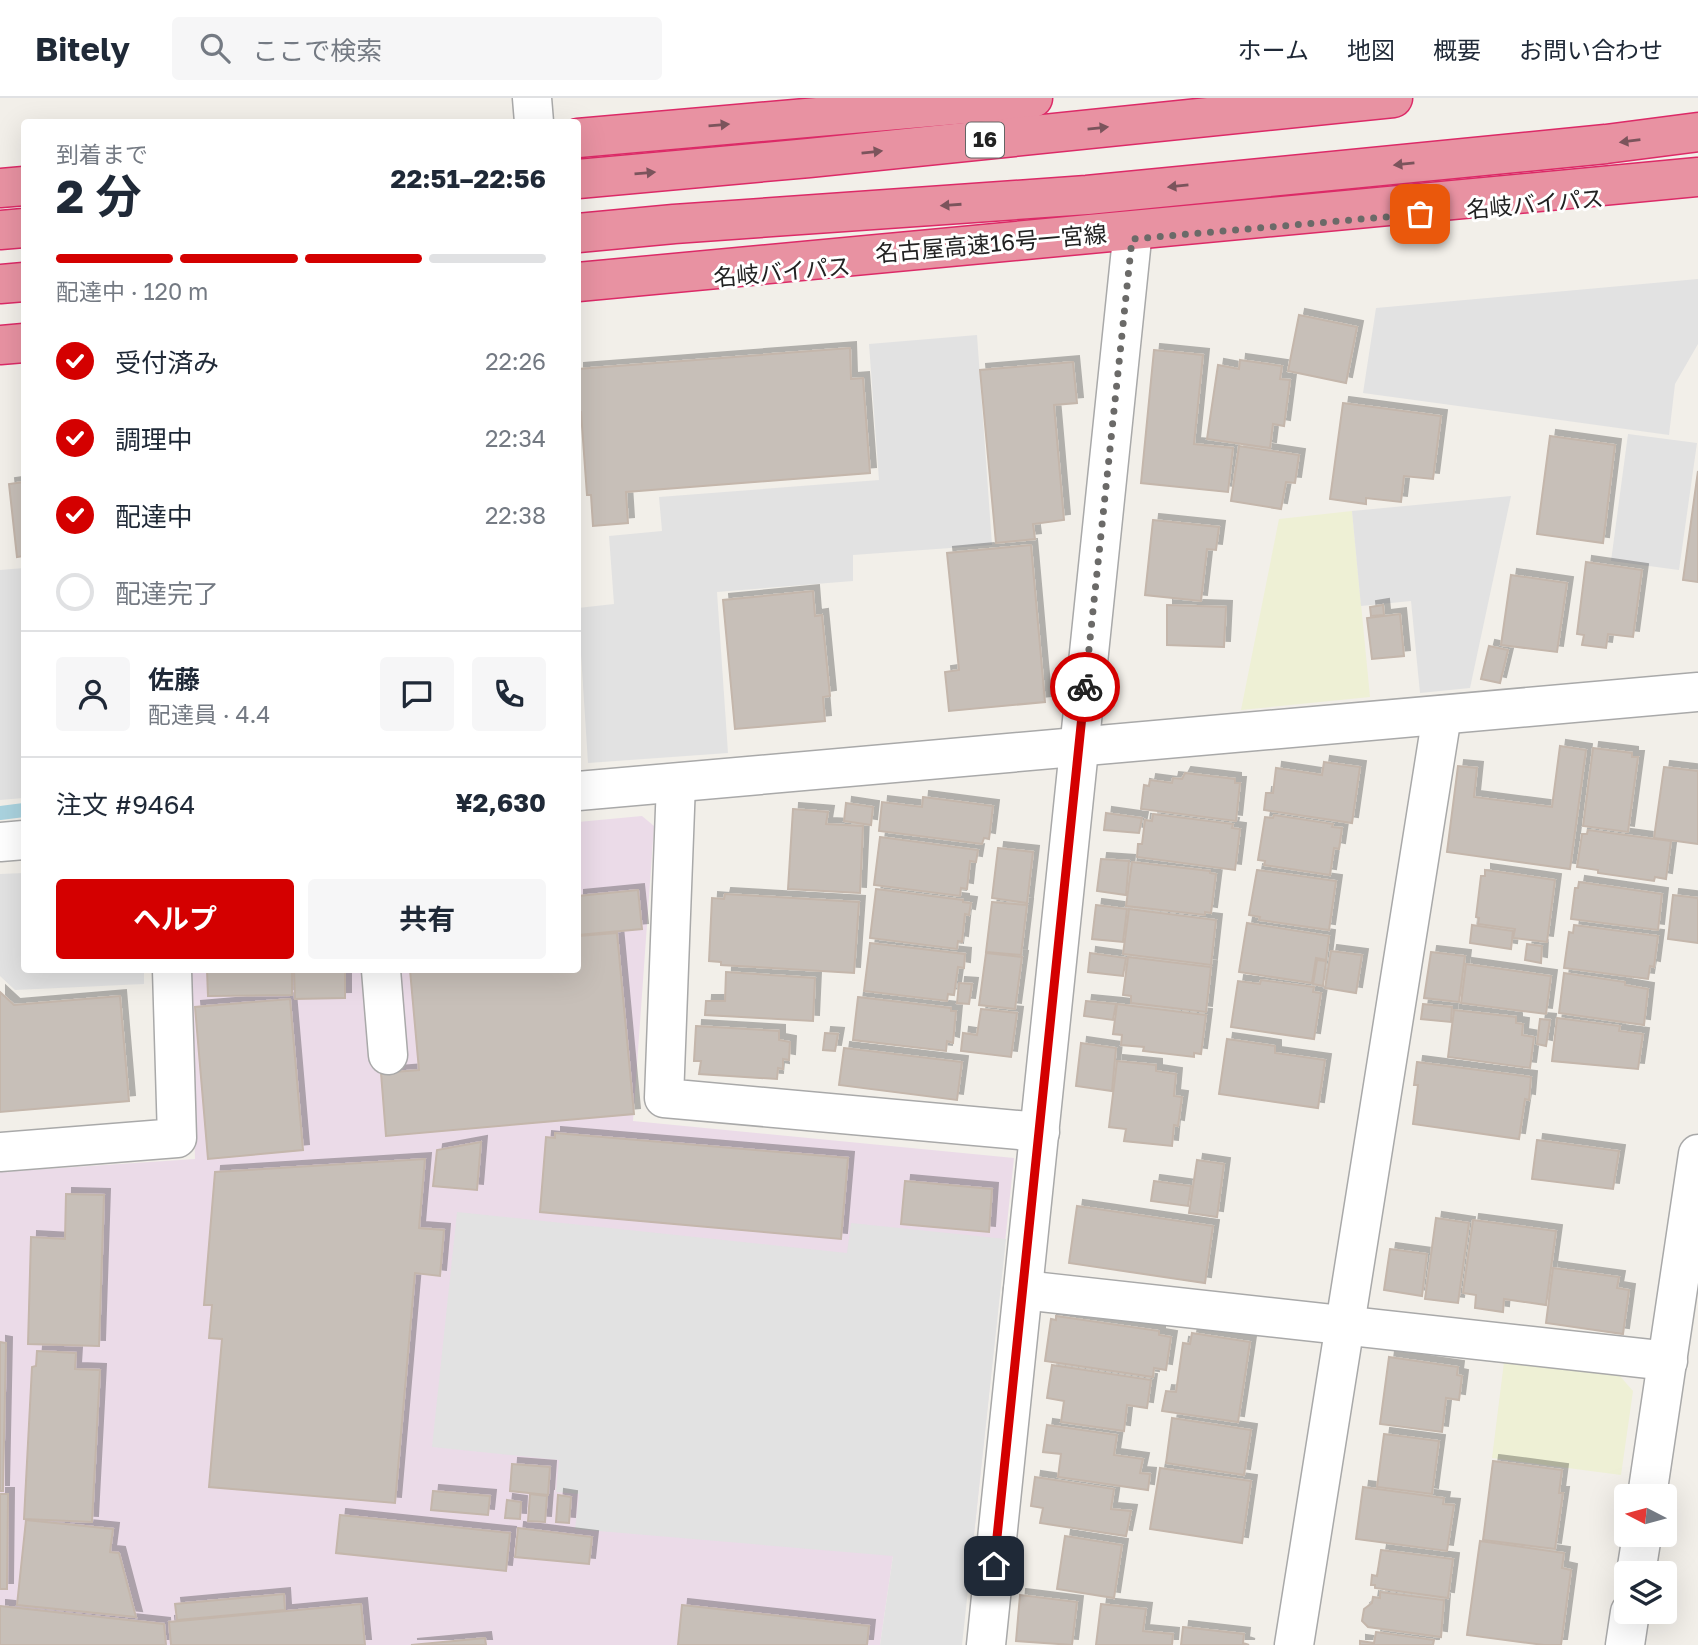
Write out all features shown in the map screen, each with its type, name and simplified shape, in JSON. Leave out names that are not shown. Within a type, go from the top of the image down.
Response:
[{"type":"highway","points":[[581,138],[1033,98]]},
{"type":"highway","name":"16","points":[[581,179],[1393,98]]},
{"type":"highway","points":[[581,233],[1087,195],[1578,147],[1698,132]]},
{"type":"highway","name":"名古屋高速16号一宮線","points":[[581,282],[1698,177]]},
{"type":"highway","points":[[0,188],[21,186]]},
{"type":"highway","name":"名岐バイパス","points":[[581,291],[1698,190]]},
{"type":"highway","points":[[0,230],[21,228]]},
{"type":"highway","points":[[0,284],[21,282]]},
{"type":"highway","points":[[0,333],[21,330]]},
{"type":"highway","points":[[0,345],[21,343]]},
{"type":"street","points":[[532,98],[534,119]]},
{"type":"street","points":[[986,1645],[1132,239]]},
{"type":"street","points":[[581,791],[1698,692]]},
{"type":"street","points":[[1294,1645],[1442,715]]},
{"type":"street","points":[[676,783],[664,1097],[1040,1132]]},
{"type":"street","points":[[0,842],[21,840]]},
{"type":"street","points":[[0,1152],[177,1138],[172,973]]},
{"type":"street","points":[[381,973],[388,1055]]},
{"type":"street","points":[[1649,1484],[1668,1361],[1686,1319],[1698,1154]]},
{"type":"street","points":[[1023,1290],[1668,1361]]},
{"type":"street","points":[[1625,1645],[1628,1624]]},
{"type":"shaded area","points":[[1698,279],[1698,344],[1675,384],[1669,435],[1363,393],[1376,308]]},
{"type":"shaded area","points":[[977,335],[992,545],[853,555],[853,581],[717,592],[728,753],[588,763],[581,654],[581,608],[614,604],[609,536],[662,531],[659,497],[879,480],[869,344]]},
{"type":"shaded area","points":[[1628,434],[1697,443],[1679,570],[1611,561]]},
{"type":"shaded area","points":[[1511,496],[1470,688],[1420,693],[1411,601],[1361,606],[1352,511]]},
{"type":"shaded area","points":[[21,568],[21,798],[0,800],[0,570]]},
{"type":"shaded area","points":[[642,816],[654,826],[633,1121],[1014,1158],[971,1563],[893,1556],[880,1645],[0,1645],[0,1172],[195,1159],[191,973],[581,973],[581,822]]},
{"type":"shaded area","points":[[21,873],[21,973],[144,973],[144,984],[15,990],[0,976],[0,874]]},
{"type":"shaded area","points":[[457,1212],[847,1253],[851,1223],[1006,1239],[962,1645],[880,1645],[893,1556],[575,1529],[579,1494],[556,1492],[559,1460],[432,1447]]},
{"type":"green space","points":[[1352,511],[1370,697],[1241,710],[1279,519]]},
{"type":"green space","points":[[1504,1362],[1619,1375],[1633,1391],[1621,1475],[1492,1458]]},
{"type":"building","points":[[1299,315],[1357,327],[1346,383],[1288,371]]},
{"type":"building","points":[[850,348],[851,379],[863,378],[870,473],[626,492],[628,523],[593,526],[591,495],[587,495],[581,369]]},
{"type":"building","points":[[1154,350],[1203,355],[1194,444],[1233,448],[1228,492],[1141,483]]},
{"type":"building","points":[[1240,360],[1282,366],[1280,379],[1290,380],[1284,426],[1273,424],[1270,448],[1207,439],[1218,365],[1239,369]]},
{"type":"building","points":[[1073,362],[1077,403],[1054,405],[1064,520],[1033,524],[1035,539],[996,543],[980,370]]},
{"type":"building","points":[[1343,403],[1441,416],[1433,479],[1404,476],[1401,502],[1366,498],[1366,504],[1330,499]]},
{"type":"building","points":[[1550,436],[1615,445],[1603,543],[1537,534]]},
{"type":"building","points":[[1239,446],[1299,455],[1295,483],[1286,482],[1281,509],[1231,501]]},
{"type":"building","points":[[1698,471],[1698,582],[1683,580]]},
{"type":"building","points":[[21,482],[21,556],[17,557],[9,484]]},
{"type":"building","points":[[1153,520],[1219,527],[1216,550],[1207,549],[1201,601],[1145,595]]},
{"type":"building","points":[[1031,545],[1045,702],[949,711],[945,672],[959,670],[947,553]]},
{"type":"building","points":[[1586,562],[1642,570],[1633,637],[1608,634],[1606,648],[1582,645],[1584,635],[1577,634]]},
{"type":"building","points":[[1511,575],[1567,583],[1557,652],[1501,645]]},
{"type":"building","points":[[813,591],[815,616],[822,615],[830,696],[823,697],[825,721],[735,729],[723,600]]},
{"type":"building","points":[[1167,605],[1226,607],[1224,647],[1167,645]]},
{"type":"building","points":[[1383,605],[1384,615],[1371,616],[1370,607]]},
{"type":"building","points":[[1400,614],[1404,656],[1372,659],[1367,618]]},
{"type":"building","points":[[1489,646],[1508,650],[1500,683],[1481,679]]},
{"type":"building","points":[[1560,746],[1586,750],[1570,869],[1447,852],[1458,766],[1477,768],[1474,797],[1552,807]]},
{"type":"building","points":[[1593,748],[1632,753],[1632,757],[1638,757],[1628,832],[1583,826]]},
{"type":"building","points":[[1324,762],[1360,767],[1352,823],[1264,810],[1266,793],[1273,793],[1276,768],[1322,775]]},
{"type":"building","points":[[1664,767],[1698,771],[1698,844],[1654,838]]},
{"type":"building","points":[[1185,773],[1235,779],[1235,783],[1240,783],[1236,821],[1141,809],[1144,785],[1149,786],[1150,780],[1172,783],[1173,778],[1182,779]]},
{"type":"building","points":[[923,797],[993,806],[989,839],[984,838],[982,844],[879,831],[882,802],[922,807]]},
{"type":"building","points":[[846,803],[873,807],[871,825],[844,821]]},
{"type":"building","points":[[793,809],[828,812],[826,824],[863,826],[860,893],[788,889]]},
{"type":"building","points":[[1106,813],[1142,818],[1139,833],[1104,830]]},
{"type":"building","points":[[1153,814],[1233,824],[1232,828],[1240,829],[1235,870],[1137,857],[1138,844],[1142,844],[1145,820],[1152,821]]},
{"type":"building","points":[[1274,815],[1333,824],[1332,827],[1342,828],[1339,849],[1334,848],[1330,875],[1264,865],[1265,861],[1258,860],[1265,817],[1273,818]]},
{"type":"building","points":[[1588,830],[1671,841],[1666,879],[1655,877],[1654,881],[1598,873],[1598,870],[1577,867],[1582,834],[1587,834]]},
{"type":"building","points":[[880,837],[978,850],[976,862],[970,861],[967,889],[961,888],[960,896],[874,885]]},
{"type":"building","points":[[998,848],[1033,852],[1027,903],[992,898]]},
{"type":"building","points":[[1101,859],[1129,861],[1126,895],[1097,891]]},
{"type":"building","points":[[1132,862],[1210,871],[1216,874],[1211,913],[1205,912],[1205,915],[1126,906]]},
{"type":"building","points":[[1257,870],[1336,881],[1329,930],[1259,920],[1260,917],[1249,915]]},
{"type":"building","points":[[1485,870],[1555,880],[1547,942],[1513,938],[1515,929],[1478,924],[1479,918],[1476,917],[1481,876],[1485,876]]},
{"type":"building","points":[[1579,882],[1662,894],[1658,930],[1571,919],[1575,888],[1578,888]]},
{"type":"building","points":[[876,889],[971,903],[969,915],[965,914],[962,942],[958,941],[957,949],[870,938]]},
{"type":"building","points":[[638,890],[642,929],[581,935],[581,896]]},
{"type":"building","points":[[725,894],[859,902],[854,973],[721,965],[721,962],[709,961],[712,898],[724,899]]},
{"type":"building","points":[[1673,895],[1698,898],[1698,943],[1668,939]]},
{"type":"building","points":[[992,902],[1027,905],[1021,955],[986,952]]},
{"type":"building","points":[[1096,905],[1127,909],[1123,942],[1092,939]]},
{"type":"building","points":[[1129,909],[1216,920],[1211,965],[1123,954]]},
{"type":"building","points":[[1247,923],[1329,936],[1326,960],[1316,958],[1312,983],[1239,972]]},
{"type":"building","points":[[1472,925],[1513,931],[1511,949],[1470,943]]},
{"type":"building","points":[[1574,925],[1658,936],[1654,967],[1650,966],[1648,979],[1564,968],[1569,932],[1573,933]]},
{"type":"building","points":[[617,933],[634,1114],[386,1136],[381,1073],[419,1070],[410,973],[581,973],[581,936]]},
{"type":"building","points":[[870,943],[965,954],[964,968],[958,967],[954,995],[948,994],[947,1001],[864,991]]},
{"type":"building","points":[[1527,944],[1542,946],[1541,963],[1525,960]]},
{"type":"building","points":[[1331,951],[1362,955],[1356,993],[1325,988]]},
{"type":"building","points":[[1431,952],[1465,956],[1459,1002],[1424,998]]},
{"type":"building","points":[[986,953],[1022,957],[1015,1009],[979,1005]]},
{"type":"building","points":[[1090,953],[1126,958],[1123,976],[1088,972]]},
{"type":"building","points":[[1128,957],[1211,967],[1206,1012],[1131,1003],[1131,996],[1123,995]]},
{"type":"building","points":[[1317,960],[1326,961],[1323,986],[1313,984]]},
{"type":"building","points":[[1466,964],[1551,976],[1546,1014],[1461,1003]]},
{"type":"building","points":[[726,972],[815,978],[813,1021],[705,1015],[706,1001],[725,1001]]},
{"type":"building","points":[[207,973],[292,973],[292,995],[208,996]]},
{"type":"building","points":[[294,973],[345,973],[345,998],[295,999]]},
{"type":"building","points":[[1564,973],[1625,982],[1625,985],[1648,989],[1644,1025],[1559,1013]]},
{"type":"building","points":[[1261,980],[1314,987],[1313,992],[1321,993],[1314,1039],[1231,1027],[1238,981],[1260,984]]},
{"type":"building","points":[[959,983],[972,984],[969,1004],[957,1003]]},
{"type":"building","points":[[0,992],[14,1005],[120,996],[129,1101],[0,1112]]},
{"type":"building","points":[[858,997],[951,1008],[951,1011],[956,1011],[953,1043],[947,1041],[946,1051],[853,1040]]},
{"type":"building","points":[[290,999],[303,1150],[208,1159],[195,1007]]},
{"type":"building","points":[[1086,1001],[1116,1004],[1113,1020],[1084,1016]]},
{"type":"building","points":[[1117,1004],[1206,1015],[1201,1054],[1194,1053],[1194,1057],[1143,1051],[1144,1047],[1121,1045],[1122,1035],[1113,1034]]},
{"type":"building","points":[[1423,1004],[1452,1007],[1451,1022],[1421,1019]]},
{"type":"building","points":[[981,1009],[1017,1013],[1011,1057],[961,1051],[963,1033],[977,1035]]},
{"type":"building","points":[[1454,1010],[1516,1017],[1516,1023],[1523,1024],[1522,1035],[1534,1037],[1530,1068],[1448,1057]]},
{"type":"building","points":[[1557,1018],[1620,1026],[1619,1031],[1643,1034],[1638,1069],[1552,1061]]},
{"type":"building","points":[[1540,1019],[1550,1020],[1546,1046],[1537,1044]]},
{"type":"building","points":[[696,1026],[779,1031],[779,1040],[790,1042],[789,1060],[783,1059],[783,1069],[778,1068],[777,1079],[699,1074],[701,1061],[694,1061]]},
{"type":"building","points":[[825,1033],[838,1034],[835,1051],[823,1050]]},
{"type":"building","points":[[1227,1039],[1275,1046],[1275,1053],[1325,1060],[1318,1108],[1219,1094]]},
{"type":"building","points":[[1081,1043],[1116,1048],[1112,1091],[1076,1086]]},
{"type":"building","points":[[844,1048],[962,1062],[957,1100],[839,1085]]},
{"type":"building","points":[[1117,1061],[1156,1065],[1156,1071],[1176,1074],[1174,1096],[1182,1097],[1178,1126],[1174,1125],[1172,1146],[1124,1141],[1126,1129],[1109,1127]]},
{"type":"building","points":[[1417,1062],[1531,1077],[1529,1100],[1525,1099],[1519,1139],[1413,1124],[1418,1085],[1414,1085]]},
{"type":"building","points":[[555,1133],[848,1158],[841,1239],[540,1212],[546,1137],[555,1138]]},
{"type":"building","points":[[1537,1140],[1619,1151],[1613,1189],[1532,1179]]},
{"type":"building","points":[[481,1142],[477,1190],[433,1186],[437,1150]]},
{"type":"building","points":[[425,1159],[419,1228],[444,1230],[440,1276],[415,1273],[395,1503],[209,1487],[222,1339],[209,1338],[212,1305],[204,1305],[215,1172]]},
{"type":"building","points":[[1197,1160],[1224,1164],[1217,1217],[1189,1213]]},
{"type":"building","points":[[905,1181],[992,1189],[989,1232],[901,1224]]},
{"type":"building","points":[[1154,1181],[1191,1186],[1188,1206],[1151,1201]]},
{"type":"building","points":[[66,1194],[104,1195],[99,1346],[28,1344],[31,1237],[65,1239]]},
{"type":"building","points":[[1077,1206],[1213,1226],[1205,1283],[1069,1263]]},
{"type":"building","points":[[1436,1218],[1469,1223],[1458,1303],[1425,1299]]},
{"type":"building","points":[[1473,1220],[1556,1231],[1546,1305],[1504,1299],[1503,1312],[1475,1308],[1476,1295],[1463,1293]]},
{"type":"building","points":[[1390,1249],[1427,1254],[1422,1296],[1384,1290]]},
{"type":"building","points":[[1553,1268],[1619,1277],[1617,1288],[1629,1290],[1623,1334],[1546,1323]]},
{"type":"building","points":[[1056,1316],[1159,1331],[1159,1335],[1171,1337],[1166,1370],[1154,1368],[1153,1377],[1045,1361],[1051,1319],[1056,1320]]},
{"type":"building","points":[[1192,1333],[1250,1342],[1238,1422],[1162,1411],[1166,1391],[1176,1392],[1183,1343],[1190,1344]]},
{"type":"building","points":[[0,1342],[6,1343],[3,1491],[0,1491]]},
{"type":"building","points":[[37,1351],[76,1353],[75,1369],[100,1370],[92,1522],[24,1519],[32,1367],[36,1366]]},
{"type":"building","points":[[1389,1357],[1458,1367],[1457,1375],[1462,1376],[1459,1400],[1446,1398],[1442,1432],[1380,1424]]},
{"type":"building","points":[[1052,1365],[1151,1380],[1147,1408],[1127,1405],[1124,1431],[1061,1422],[1064,1401],[1047,1398]]},
{"type":"building","points":[[1172,1418],[1251,1430],[1244,1475],[1166,1463]]},
{"type":"building","points":[[1047,1425],[1117,1435],[1114,1455],[1143,1459],[1140,1473],[1150,1474],[1148,1490],[1058,1477],[1061,1454],[1043,1452]]},
{"type":"building","points":[[1384,1434],[1439,1441],[1432,1494],[1377,1487]]},
{"type":"building","points":[[1493,1461],[1562,1470],[1559,1493],[1563,1493],[1555,1549],[1483,1540]]},
{"type":"building","points":[[512,1464],[550,1467],[548,1495],[510,1491]]},
{"type":"building","points":[[1160,1468],[1251,1481],[1242,1543],[1150,1529]]},
{"type":"building","points":[[1035,1477],[1114,1489],[1111,1509],[1131,1511],[1126,1536],[1040,1523],[1043,1508],[1031,1506]]},
{"type":"building","points":[[1363,1487],[1444,1498],[1443,1504],[1454,1505],[1447,1551],[1356,1539]]},
{"type":"building","points":[[433,1491],[490,1496],[488,1515],[431,1510]]},
{"type":"building","points":[[0,1494],[8,1494],[7,1589],[0,1589]]},
{"type":"building","points":[[530,1494],[547,1496],[545,1522],[528,1521]]},
{"type":"building","points":[[558,1495],[571,1497],[569,1523],[556,1522]]},
{"type":"building","points":[[507,1500],[521,1502],[520,1519],[505,1518]]},
{"type":"building","points":[[340,1515],[510,1533],[506,1571],[336,1553]]},
{"type":"building","points":[[26,1520],[113,1529],[110,1552],[119,1553],[136,1617],[17,1605]]},
{"type":"building","points":[[518,1528],[592,1537],[589,1564],[515,1557]]},
{"type":"building","points":[[1065,1536],[1122,1545],[1114,1598],[1057,1589]]},
{"type":"building","points":[[1480,1541],[1564,1553],[1562,1568],[1571,1570],[1561,1645],[1467,1635]]},
{"type":"building","points":[[1381,1550],[1453,1559],[1448,1598],[1375,1588],[1375,1585],[1371,1585],[1372,1575],[1377,1576]]},
{"type":"building","points":[[1380,1592],[1444,1600],[1441,1637],[1368,1627],[1362,1621],[1364,1609],[1372,1603],[1373,1597],[1380,1598]]},
{"type":"building","points":[[284,1594],[285,1610],[177,1620],[175,1604]]},
{"type":"building","points":[[1020,1595],[1077,1602],[1072,1645],[1016,1641]]},
{"type":"building","points":[[361,1604],[365,1645],[171,1645],[169,1622]]},
{"type":"building","points":[[1101,1604],[1146,1609],[1143,1631],[1173,1634],[1172,1645],[1096,1645]]},
{"type":"building","points":[[682,1605],[869,1626],[867,1645],[678,1645]]},
{"type":"building","points":[[0,1606],[164,1624],[166,1645],[0,1645]]},
{"type":"building","points":[[1183,1627],[1244,1634],[1243,1643],[1249,1645],[1181,1645]]},
{"type":"building","points":[[1376,1632],[1434,1640],[1433,1645],[1360,1645],[1360,1641],[1374,1643]]},
{"type":"building","points":[[485,1638],[486,1645],[411,1645]]},
{"type":"waterway","points":[[0,813],[21,810]]},
{"type":"way so far","points":[[1085,687],[1132,239],[1420,214]]},
{"type":"route","points":[[994,1566],[1085,687]]}]
